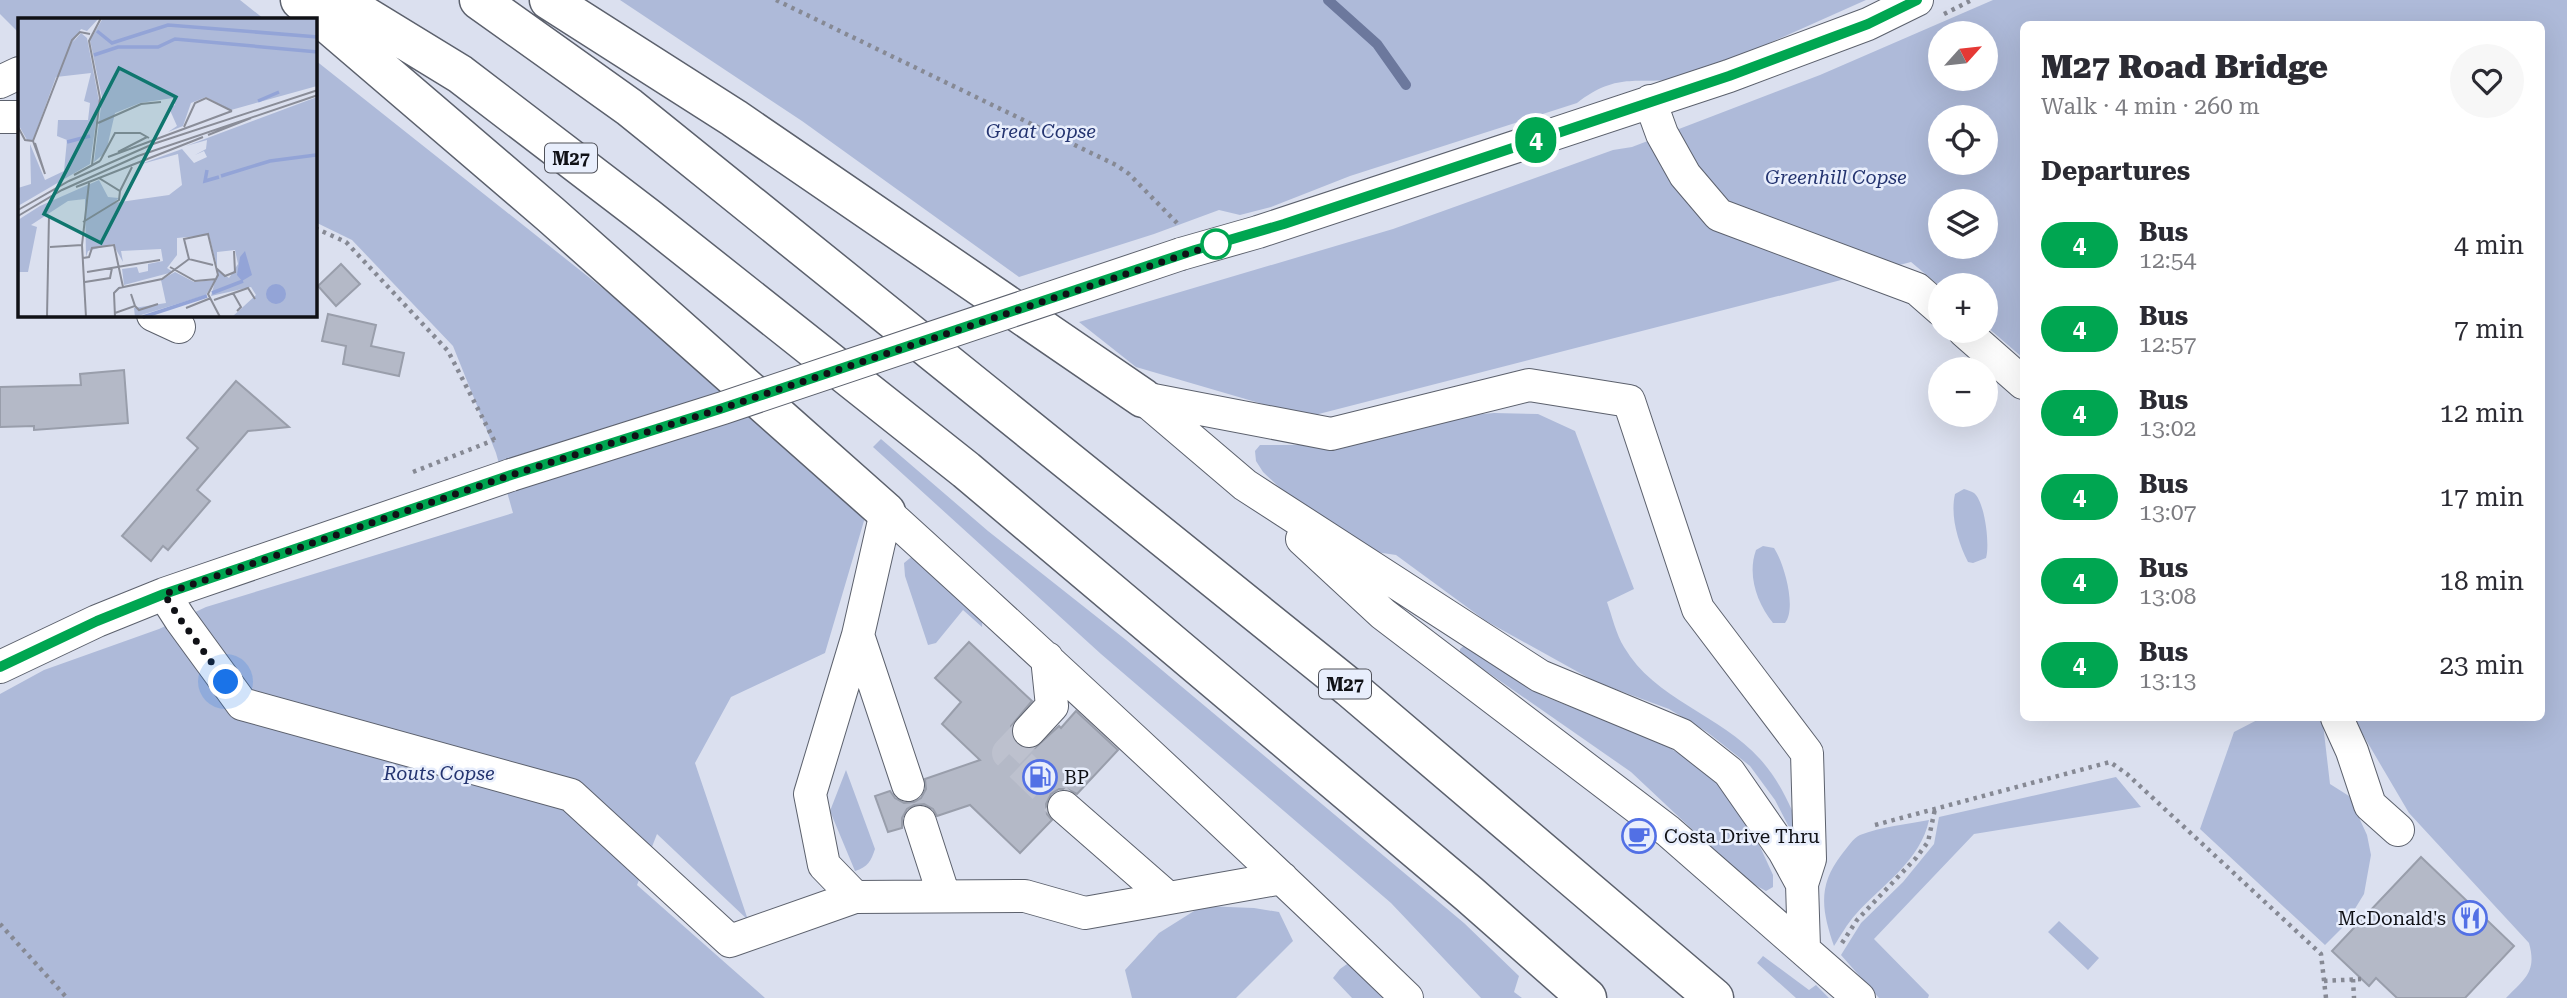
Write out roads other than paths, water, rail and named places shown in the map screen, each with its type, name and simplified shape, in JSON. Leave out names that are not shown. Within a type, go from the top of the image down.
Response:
[{"type":"highway","name":"M27","points":[[300,0],[550,214],[886,512]]},
{"type":"highway","name":"M27","points":[[339,0],[460,74],[648,217],[925,438],[1469,894],[1587,998]]},
{"type":"highway","name":"M27","points":[[479,0],[629,107],[1328,670],[1714,998]]},
{"type":"highway","points":[[549,0],[734,118],[1143,398]]},
{"type":"street","points":[[0,667],[97,621],[164,594],[511,475],[736,404],[1650,101],[1809,47],[1868,24],[1917,0]]},
{"type":"street","points":[[0,82],[18,73]]},
{"type":"street","points":[[1650,101],[1661,134],[1685,175],[1719,215],[1917,289],[1928,299]]},
{"type":"street","points":[[0,117],[18,117]]},
{"type":"street","points":[[1978,343],[2020,380]]},
{"type":"street","points":[[1143,398],[1331,434],[1529,386],[1629,401],[1698,609],[1807,753],[1810,859],[1802,884],[1804,948]]},
{"type":"street","points":[[1143,398],[1245,485],[1383,614],[1668,831],[1859,998]]},
{"type":"street","points":[[1245,485],[1540,676],[1682,735],[1729,772],[1784,851],[1802,884]]},
{"type":"street","points":[[855,897],[824,865],[810,794],[859,635],[886,512],[1142,745],[1407,998]]},
{"type":"street","points":[[164,594],[242,704],[571,795],[730,941],[855,897],[1025,896],[1085,914],[1282,878]]},
{"type":"street","points":[[859,635],[908,785]]},
{"type":"street","points":[[1029,730],[1052,706],[1046,658]]},
{"type":"street","points":[[2338,721],[2352,751],[2370,805],[2398,830]]},
{"type":"street","points":[[1064,807],[1167,897]]},
{"type":"street","points":[[920,822],[944,896]]},
{"type":"waterway","points":[[1328,0],[1377,44],[1406,85]]},
{"type":"tunnel","points":[[1029,731],[1008,753],[1064,807]]},
{"type":"place","name":"BP","points":[[1040,777]]},
{"type":"place","name":"Costa Drive Thru","points":[[1639,836]]},
{"type":"place","name":"McDonald's","points":[[2470,918]]},
{"type":"park label","name":"Great Copse","points":[[1041,131]]},
{"type":"park label","name":"Greenhill Copse","points":[[1836,177]]},
{"type":"park label","name":"Routs Copse","points":[[439,773]]}]
